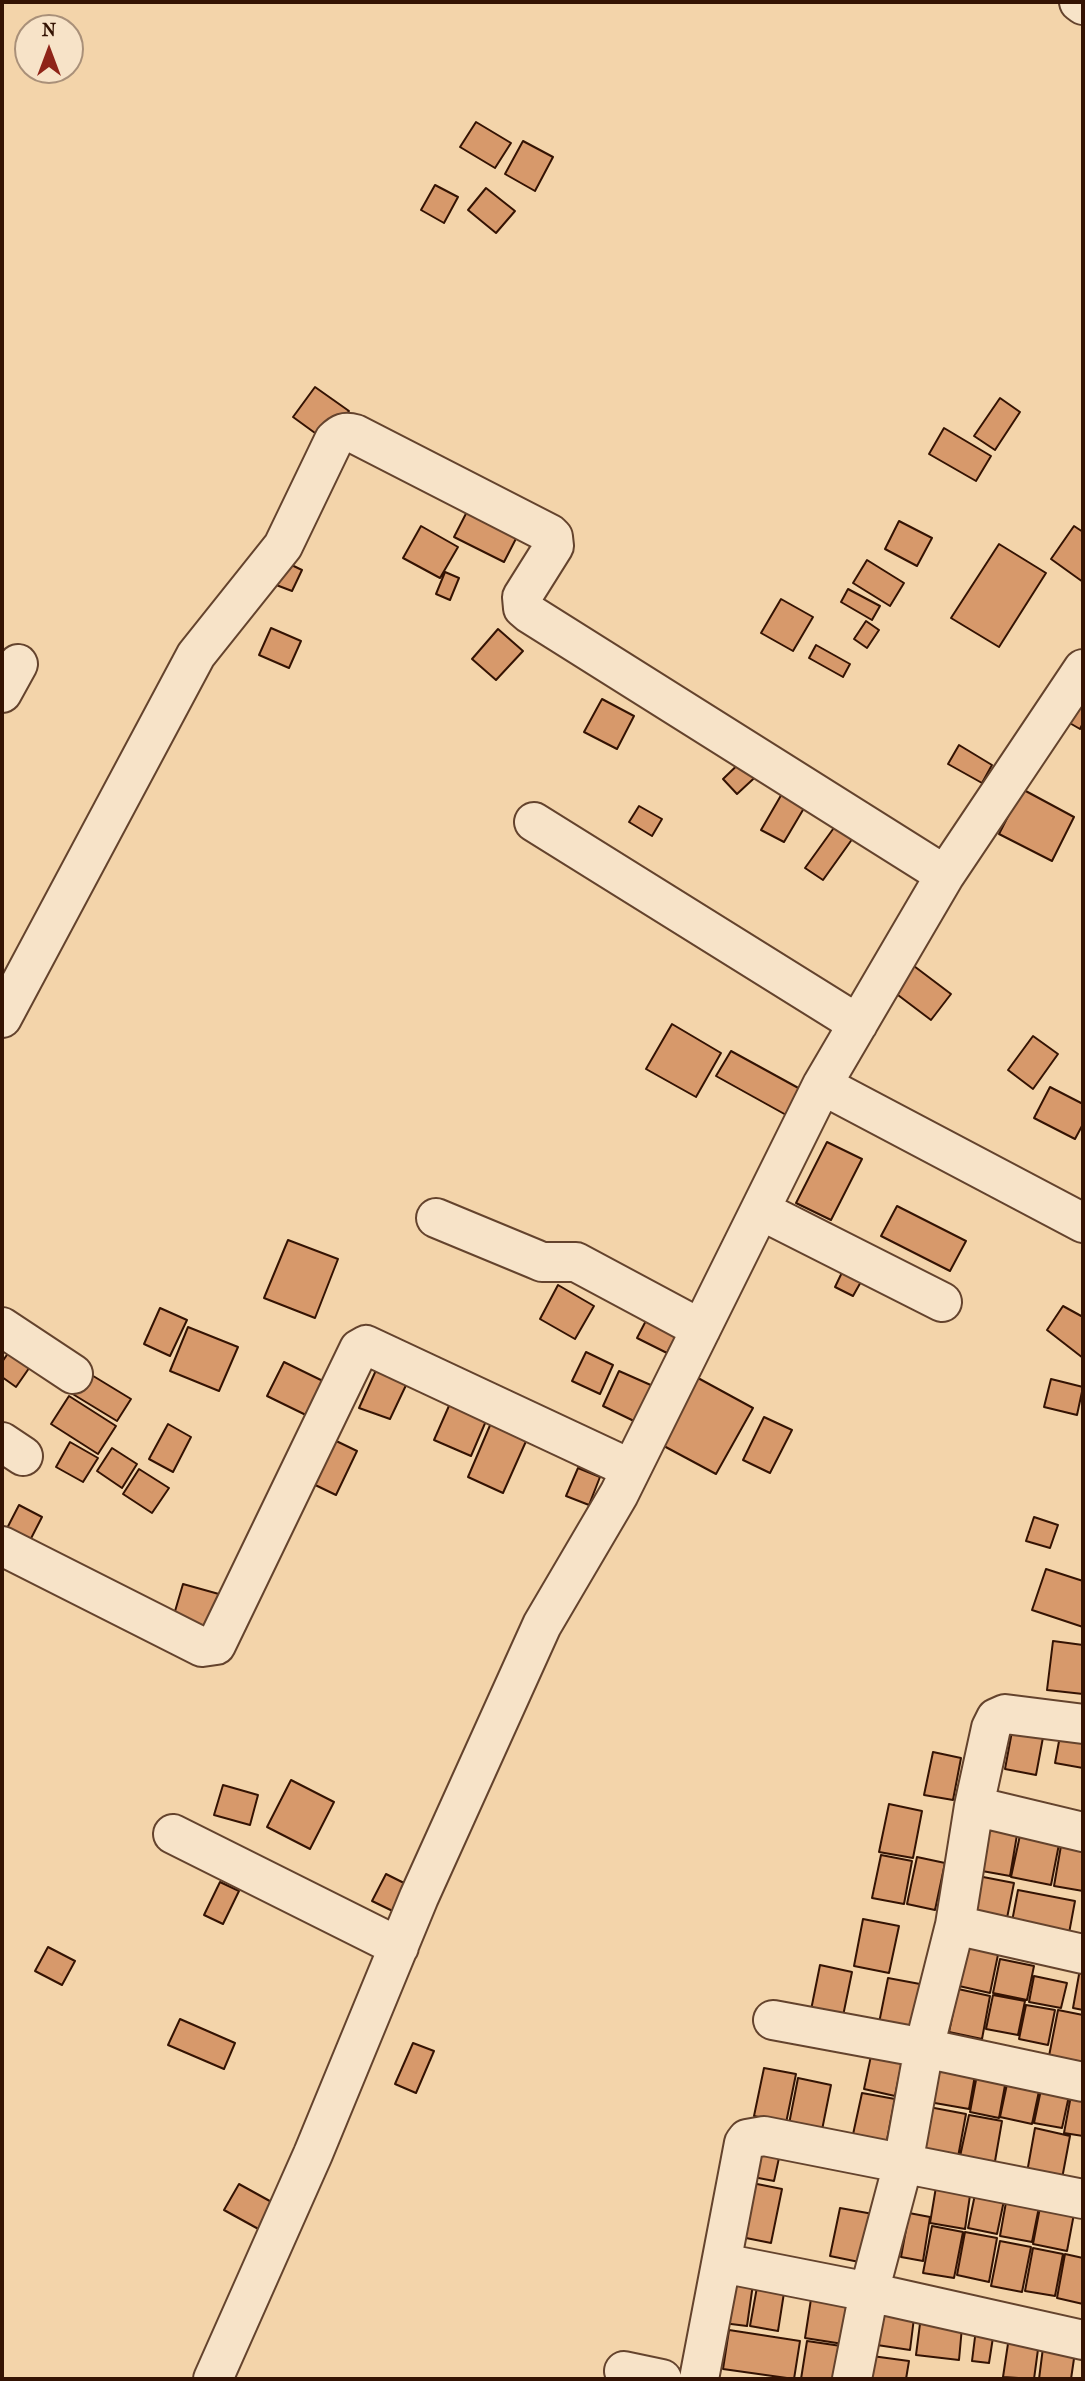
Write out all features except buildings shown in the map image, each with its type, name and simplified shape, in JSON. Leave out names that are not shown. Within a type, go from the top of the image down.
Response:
[{"type":"street","points":[[1079,2],[1083,5]]},
{"type":"street","points":[[2,1018],[196,655],[283,546],[334,440],[339,434],[347,432],[355,433],[550,534],[554,546],[522,597],[523,608],[945,875]]},
{"type":"street","points":[[213,2379],[313,2154],[399,1947],[542,1625],[619,1494],[822,1085],[945,875],[1083,670]]},
{"type":"street","points":[[534,822],[858,1024]]},
{"type":"street","points":[[822,1085],[1083,1223]]},
{"type":"street","points":[[761,1210],[942,1301]]},
{"type":"street","points":[[436,1218],[542,1262],[576,1262],[701,1329]]},
{"type":"street","points":[[2,1327],[74,1374]]},
{"type":"street","points":[[2,1546],[202,1647],[216,1645],[359,1349],[366,1345],[631,1469]]},
{"type":"street","points":[[852,2379],[869,2292],[903,2164],[924,2049],[955,1925],[974,1806],[991,1728],[996,1718],[1005,1714],[1083,1724]]},
{"type":"street","points":[[974,1806],[1083,1832]]},
{"type":"street","points":[[173,1834],[399,1947]]},
{"type":"street","points":[[955,1925],[1083,1954]]},
{"type":"street","points":[[773,2020],[1083,2082]]},
{"type":"street","points":[[699,2379],[747,2138],[764,2136],[1083,2199]]},
{"type":"street","points":[[722,2263],[869,2292],[1083,2340]]},
{"type":"street","points":[[624,2371],[662,2379]]}]
